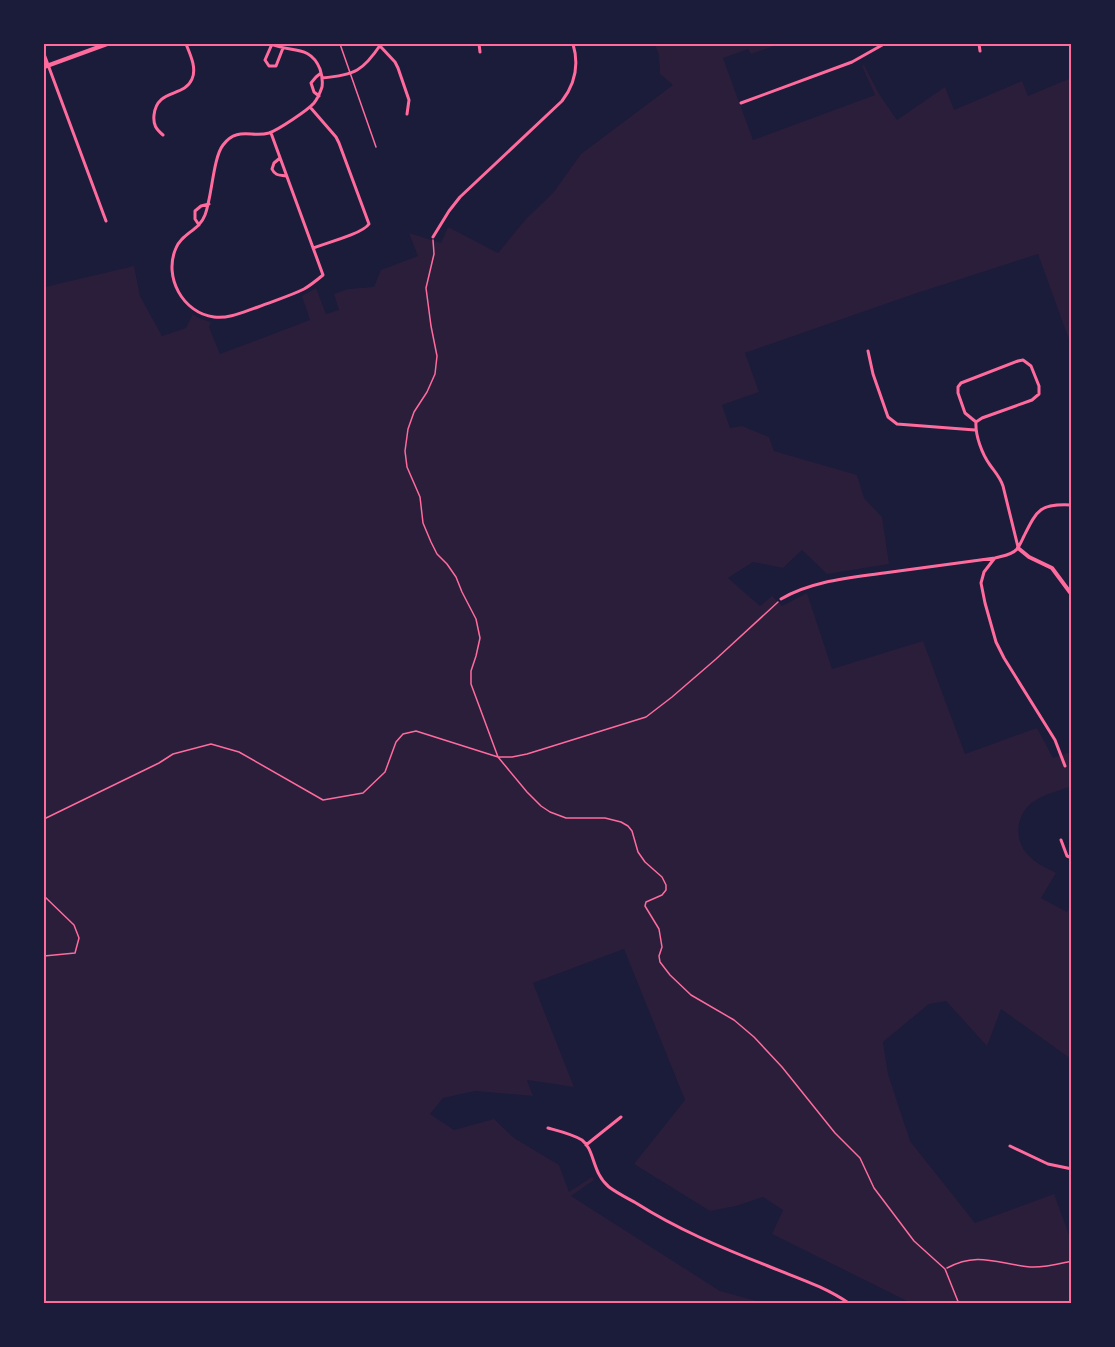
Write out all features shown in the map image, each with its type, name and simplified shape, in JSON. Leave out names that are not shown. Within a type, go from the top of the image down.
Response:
[{"type":"main road","points":[[46,66],[107,44]]},
{"type":"street","points":[[163,135],[154,124],[155,108],[168,95],[186,87],[193,78],[193,64],[186,44]]},
{"type":"street","points":[[271,133],[323,275],[302,290],[240,313],[224,317],[202,314],[182,298],[175,285],[172,263],[176,247],[204,219],[219,153],[225,142],[238,134],[271,133],[310,107],[319,96],[322,75],[310,54],[271,44],[265,60],[269,66],[276,66],[283,48]]},
{"type":"street","points":[[479,44],[480,51]]},
{"type":"street","points":[[433,237],[460,197],[562,101],[572,85],[575,71],[573,44]]},
{"type":"street","points":[[741,103],[852,62],[885,44]]},
{"type":"street","points":[[979,44],[980,51]]},
{"type":"street","points":[[319,96],[314,92],[311,83],[316,77],[350,74],[366,63],[380,45],[398,68],[409,100],[407,114]]},
{"type":"street","points":[[44,54],[46,66],[106,221]]},
{"type":"street","points":[[310,107],[336,137],[369,224],[358,232],[313,248]]},
{"type":"street","points":[[280,158],[274,163],[273,173],[286,176]]},
{"type":"street","points":[[199,226],[195,219],[195,211],[209,204]]},
{"type":"street","points":[[868,351],[873,374],[888,417],[892,422],[975,430]]},
{"type":"street","points":[[976,422],[965,413],[958,393],[961,383],[1018,361],[1026,361],[1031,366],[1039,386],[1037,397],[982,418],[976,422],[975,430],[985,457],[1003,486],[1018,548],[1024,554],[1052,568],[1071,595]]},
{"type":"street","points":[[781,599],[803,589],[834,581],[995,558],[1012,553],[1018,548],[1032,518],[1040,509],[1049,506],[1071,506]]},
{"type":"street","points":[[995,558],[987,566],[981,583],[996,642],[1055,740],[1065,766]]},
{"type":"street","points":[[1061,840],[1067,856],[1071,858]]},
{"type":"street","points":[[586,1145],[621,1117]]},
{"type":"street","points":[[548,1128],[581,1139],[586,1145],[599,1176],[615,1191],[674,1225],[736,1253],[809,1281],[850,1304]]},
{"type":"street","points":[[1010,1146],[1048,1164],[1071,1169]]},
{"type":"lane","points":[[340,44],[376,147]]},
{"type":"path","points":[[433,237],[434,254],[426,288],[437,356],[435,374],[414,412],[408,429],[405,451],[406,467],[420,497],[423,523],[431,542],[437,554],[456,577],[476,619],[480,638],[471,671],[471,684],[498,757],[527,792],[550,812],[566,819],[605,818],[621,822],[632,831],[638,852],[662,877],[666,885],[666,890],[662,895],[646,902],[645,906],[662,938],[660,962],[669,975],[691,995],[734,1020],[754,1037],[782,1067],[835,1133],[860,1158],[874,1188],[915,1241],[945,1269],[959,1304]]},
{"type":"path","points":[[44,819],[173,754],[211,744],[239,752],[322,800],[363,793],[385,772],[396,741],[402,734],[416,731],[498,757],[527,754],[646,717],[716,659],[781,599]]},
{"type":"path","points":[[44,897],[74,925],[79,938],[75,952],[44,956]]},
{"type":"path","points":[[945,1269],[954,1264],[976,1259],[1037,1267],[1071,1261]]},
{"type":"shaded area","points":[[655,44],[780,44],[751,54],[748,49],[723,58],[753,140],[875,95],[862,66],[864,65],[879,94],[897,120],[945,87],[954,110],[1022,81],[1028,96],[1071,78],[1071,345],[1038,254],[745,353],[759,392],[722,405],[730,428],[742,426],[769,437],[774,451],[857,475],[864,498],[882,517],[889,564],[827,574],[802,550],[783,568],[753,562],[728,578],[760,606],[772,596],[782,606],[807,593],[832,669],[923,641],[965,754],[1037,728],[1053,758],[1071,752],[1071,786],[1033,802],[1027,807],[1018,828],[1020,842],[1028,855],[1056,873],[1041,898],[1067,912],[1071,905],[1071,1059],[1001,1009],[987,1046],[946,1001],[929,1004],[883,1042],[888,1074],[910,1141],[975,1223],[1054,1194],[1071,1240],[1071,1303],[911,1303],[772,1234],[783,1210],[763,1197],[736,1206],[710,1211],[634,1164],[685,1100],[624,949],[533,983],[574,1087],[527,1080],[533,1096],[475,1091],[443,1098],[430,1114],[454,1130],[494,1119],[514,1138],[559,1165],[569,1192],[592,1177],[594,1180],[571,1196],[720,1291],[764,1303],[128,1304],[127,1301],[121,1304],[44,1303],[44,284],[45,287],[134,266],[140,296],[162,336],[186,328],[192,314],[211,322],[209,327],[220,354],[310,320],[302,296],[316,288],[326,314],[339,310],[334,294],[348,289],[374,287],[381,270],[418,256],[409,233],[441,243],[448,227],[498,253],[526,219],[553,193],[581,154],[673,85],[660,74],[659,55]]}]
